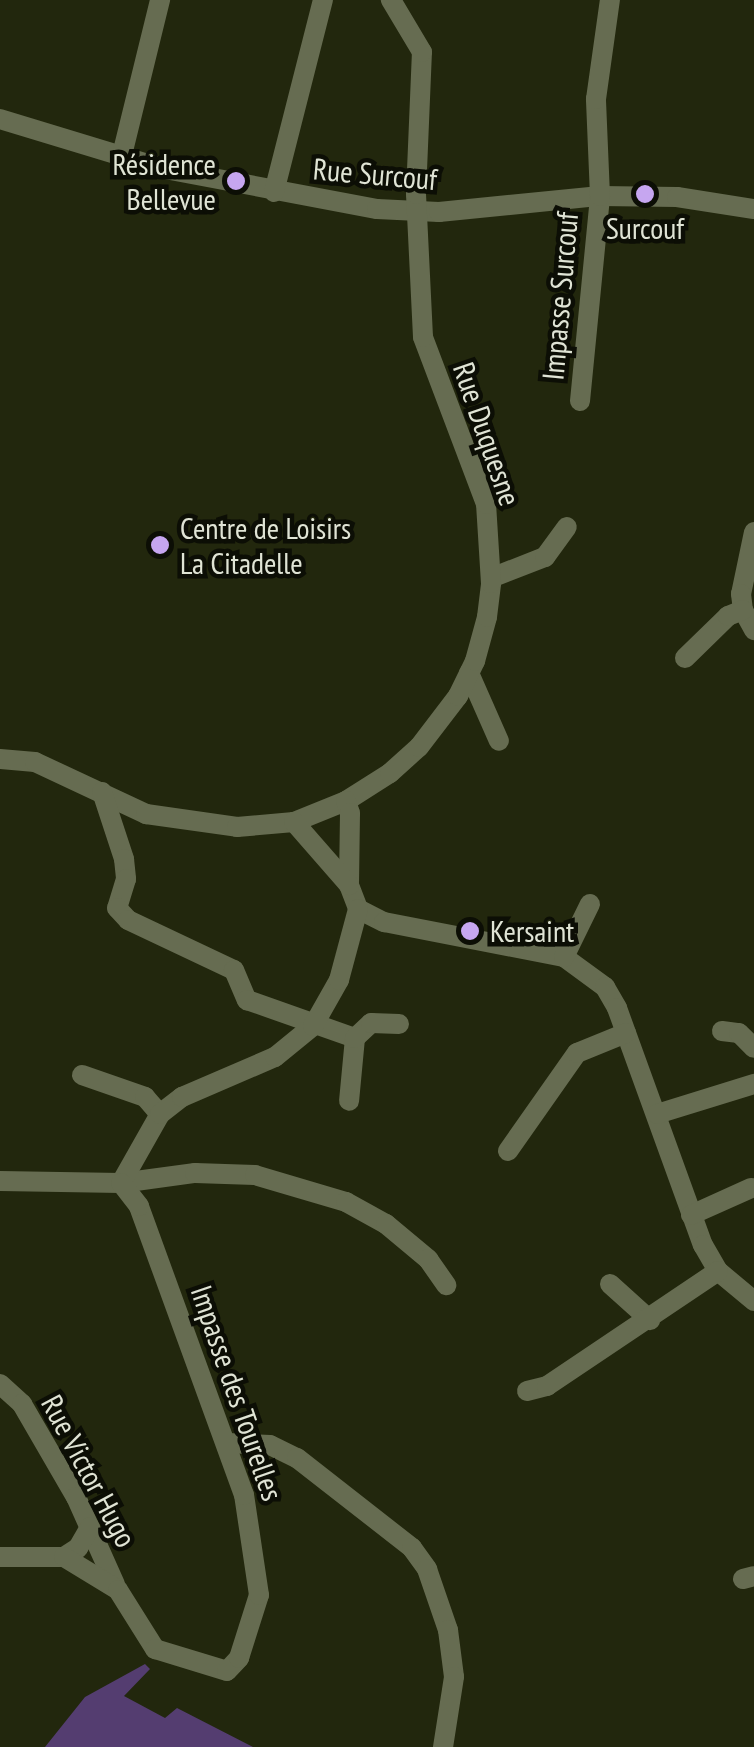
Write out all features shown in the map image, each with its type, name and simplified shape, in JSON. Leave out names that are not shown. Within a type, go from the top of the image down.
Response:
[{"type":"street","points":[[121,158],[160,0]]},
{"type":"street","points":[[274,192],[324,0]]},
{"type":"street","name":"Rue Duquesne","points":[[0,759],[35,762],[146,814],[237,826],[294,822],[346,801],[390,773],[445,716],[469,673],[487,617],[491,578],[486,504],[424,337],[417,212],[422,52],[391,0]]},
{"type":"street","name":"Impasse Surcouf","points":[[580,401],[600,196],[596,98],[610,0]]},
{"type":"street","name":"Rue Surcouf","points":[[0,119],[121,158],[326,203],[417,212],[600,196],[677,196],[754,209]]},
{"type":"street","points":[[491,578],[545,557],[568,527]]},
{"type":"street","points":[[754,532],[742,576],[742,610],[754,630]]},
{"type":"street","points":[[685,658],[728,616],[742,610]]},
{"type":"street","points":[[469,673],[499,741]]},
{"type":"street","points":[[102,792],[124,859],[122,914],[234,970],[247,1000],[354,1038]]},
{"type":"street","points":[[346,801],[350,813],[349,886]]},
{"type":"street","points":[[122,1182],[160,1114],[182,1097],[274,1057],[313,1026],[338,980],[358,909],[349,886],[294,822]]},
{"type":"street","points":[[564,957],[590,904]]},
{"type":"street","points":[[358,909],[384,922],[564,957],[605,987],[626,1033],[691,1215],[718,1271],[754,1301]]},
{"type":"street","points":[[349,1100],[354,1038],[371,1023],[399,1024]]},
{"type":"street","points":[[722,1031],[740,1033],[754,1048]]},
{"type":"street","points":[[508,1151],[576,1053],[626,1033]]},
{"type":"street","points":[[82,1075],[146,1097],[160,1114]]},
{"type":"street","points":[[656,1114],[754,1084]]},
{"type":"street","points":[[0,1180],[122,1182],[194,1173],[256,1175],[333,1198],[386,1224],[428,1260],[446,1285]]},
{"type":"street","name":"Impasse des Tourelles","points":[[122,1182],[139,1206],[228,1443],[244,1495],[259,1571],[259,1594],[240,1658],[228,1670],[156,1649]]},
{"type":"street","points":[[691,1215],[751,1188]]},
{"type":"street","points":[[527,1390],[546,1386],[718,1271]]},
{"type":"street","points":[[610,1284],[650,1320]]},
{"type":"street","name":"Rue Victor Hugo","points":[[0,1384],[22,1404],[90,1528],[118,1590],[156,1649]]},
{"type":"street","points":[[228,1443],[270,1446],[297,1458],[412,1548],[427,1569],[448,1630],[454,1677],[444,1747]]},
{"type":"street","points":[[64,1557],[78,1548],[90,1528]]},
{"type":"street","points":[[0,1557],[64,1557],[118,1590]]},
{"type":"shaded area","points":[[145,1664],[150,1669],[124,1696],[165,1718],[177,1708],[253,1747],[45,1747],[85,1697]]},
{"type":"place","name":"Résidence Bellevue","points":[[236,181]]},
{"type":"place","name":"Surcouf","points":[[645,194]]},
{"type":"place","name":"Centre de Loisirs La Citadelle","points":[[160,545]]},
{"type":"place","name":"Kersaint","points":[[470,931]]}]
